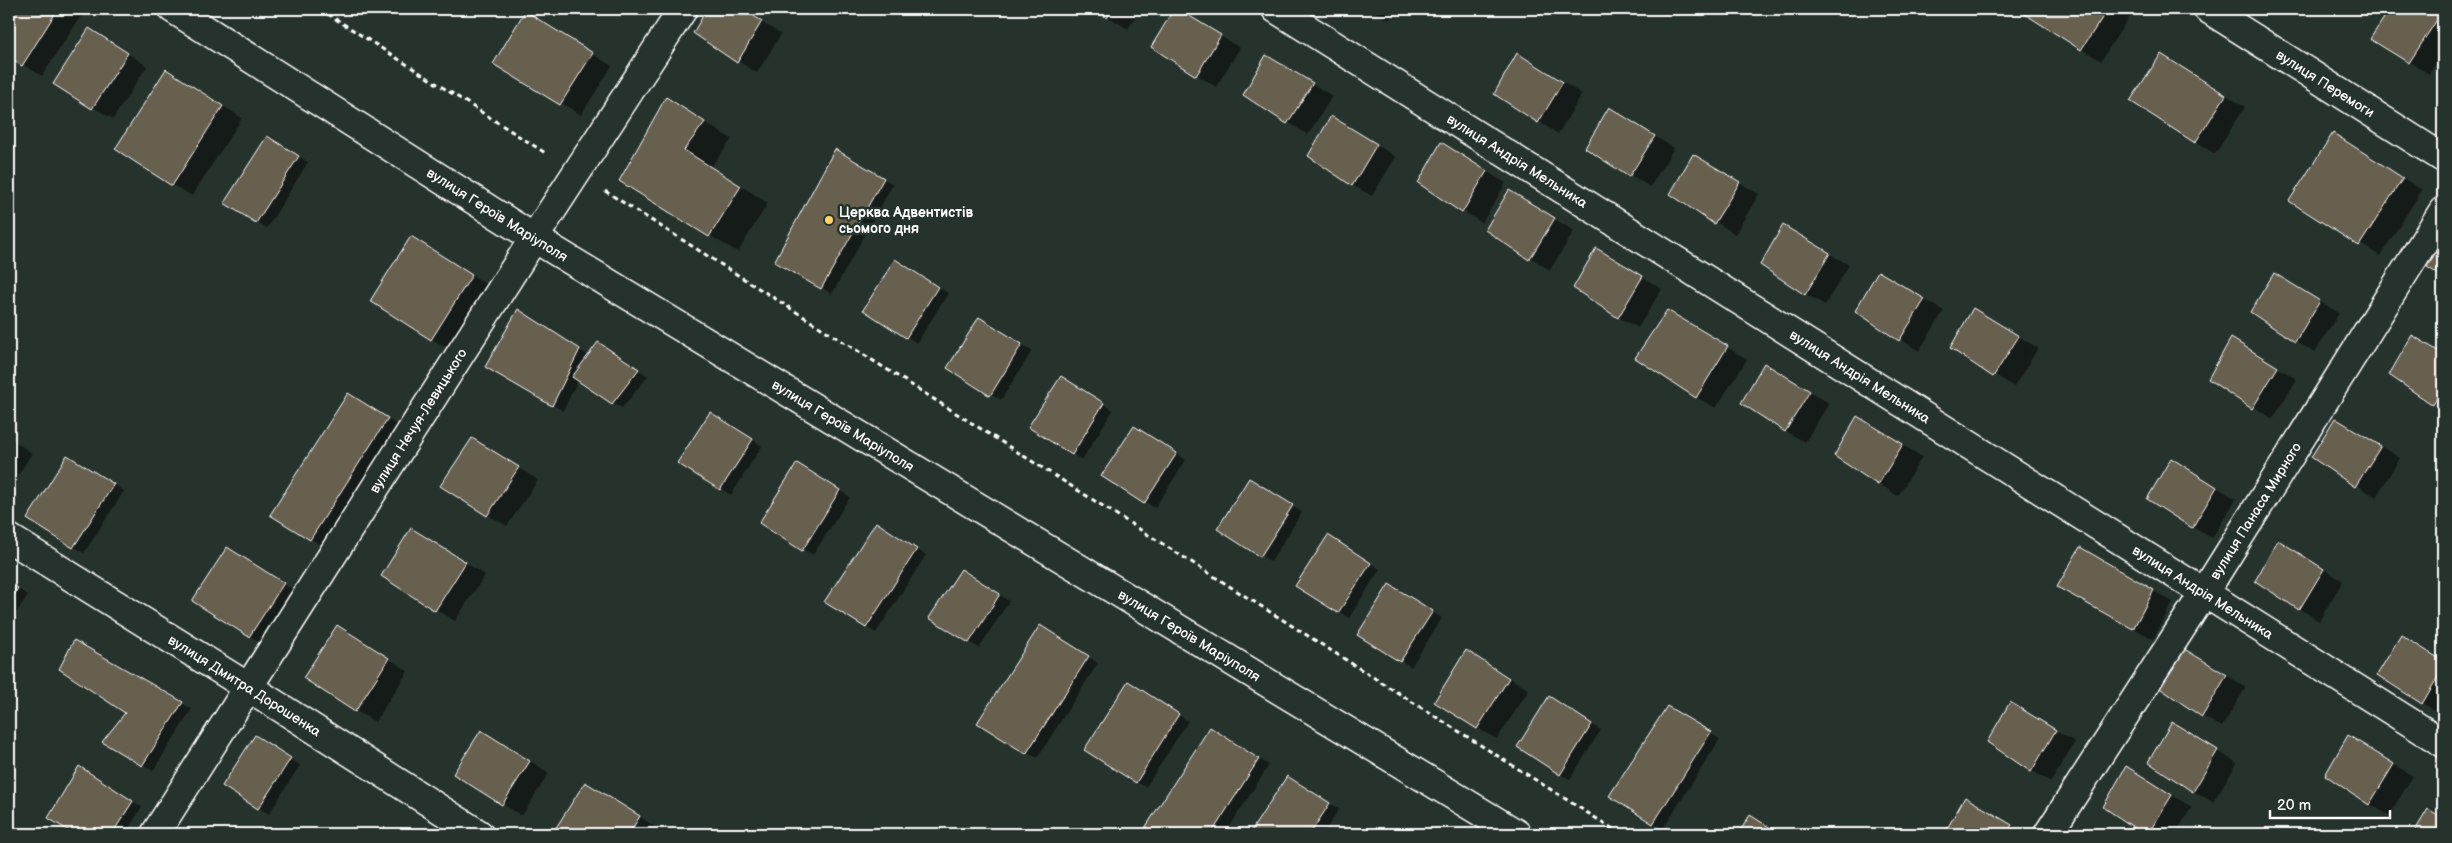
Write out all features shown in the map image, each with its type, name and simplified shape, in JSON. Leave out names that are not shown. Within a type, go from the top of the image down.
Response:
[{"type":"street","name":"вулиця Героїв Маріуполя","points":[[173,9],[534,238],[1517,834]]},
{"type":"street","name":"вулиця Нечуя-Левицького","points":[[155,834],[534,238],[683,9]]},
{"type":"street","name":"вулиця Андрія Мельника","points":[[1276,9],[2443,743]]},
{"type":"street","name":"вулиця Перемоги","points":[[2208,9],[2443,158]]},
{"type":"street","name":"вулиця Панаса Мирного","points":[[2048,834],[2204,593],[2443,211]]},
{"type":"street","name":"вулиця Дмитра Дорошенка","points":[[9,538],[248,686],[479,834]]},
{"type":"path","points":[[320,9],[1621,834]]},
{"type":"building","points":[[9,9],[58,9],[22,66],[9,58]]},
{"type":"building","points":[[707,9],[742,9],[762,21],[737,63],[693,33]]},
{"type":"building","points":[[1093,9],[1113,9],[1107,18]]},
{"type":"building","points":[[1174,9],[1178,9],[1221,35],[1196,76],[1151,47]]},
{"type":"building","points":[[2017,9],[2108,9],[2081,50]]},
{"type":"building","points":[[2390,9],[2430,9],[2440,15],[2409,63],[2370,39]]},
{"type":"building","points":[[525,11],[593,53],[560,105],[493,64]]},
{"type":"building","points":[[89,28],[128,53],[92,109],[53,84]]},
{"type":"building","points":[[1517,53],[1563,82],[1538,123],[1494,94]]},
{"type":"building","points":[[2161,54],[2226,95],[2195,143],[2130,101]]},
{"type":"building","points":[[1266,55],[1313,83],[1287,124],[1243,95]]},
{"type":"building","points":[[166,69],[223,106],[172,186],[115,149]]},
{"type":"building","points":[[666,97],[705,122],[684,150],[741,186],[709,237],[619,181]]},
{"type":"building","points":[[1609,107],[1655,136],[1629,177],[1585,148]]},
{"type":"building","points":[[1331,116],[1377,144],[1352,186],[1308,156]]},
{"type":"building","points":[[2333,133],[2403,178],[2359,246],[2289,201]]},
{"type":"building","points":[[267,136],[299,156],[256,223],[224,203]]},
{"type":"building","points":[[1441,142],[1487,171],[1462,213],[1418,183]]},
{"type":"building","name":"Церква Адвентистів сьомого дня","points":[[835,149],[884,178],[821,289],[774,262]]},
{"type":"building","points":[[1693,154],[1740,182],[1714,224],[1670,194]]},
{"type":"building","points":[[1509,190],[1555,218],[1529,260],[1485,230]]},
{"type":"building","points":[[1783,225],[1830,253],[1805,295],[1760,265]]},
{"type":"building","points":[[411,236],[472,275],[431,340],[370,301]]},
{"type":"building","points":[[2443,240],[2443,277],[2427,267]]},
{"type":"building","points":[[1596,248],[1643,276],[1618,318],[1573,288]]},
{"type":"building","points":[[895,259],[938,287],[906,338],[863,310]]},
{"type":"building","points":[[1878,271],[1925,299],[1899,341],[1855,311]]},
{"type":"building","points":[[2274,273],[2320,301],[2295,342],[2250,312]]},
{"type":"building","points":[[1973,308],[2019,336],[1993,377],[1950,348]]},
{"type":"building","points":[[518,309],[580,349],[552,406],[485,367]]},
{"type":"building","points":[[1667,310],[1728,346],[1696,398],[1635,358]]},
{"type":"building","points":[[979,317],[1022,344],[990,396],[947,368]]},
{"type":"building","points":[[2412,335],[2443,354],[2443,388],[2433,405],[2389,375]]},
{"type":"building","points":[[2231,338],[2278,367],[2252,409],[2208,379]]},
{"type":"building","points":[[598,342],[639,369],[612,404],[572,377]]},
{"type":"building","points":[[1764,363],[1810,391],[1785,432],[1741,403]]},
{"type":"building","points":[[1061,376],[1104,403],[1072,455],[1028,427]]},
{"type":"building","points":[[348,393],[388,418],[310,540],[270,515]]},
{"type":"building","points":[[710,412],[753,439],[720,490],[677,463]]},
{"type":"building","points":[[1857,416],[1903,444],[1878,485],[1834,456]]},
{"type":"building","points":[[2335,418],[2381,446],[2355,487],[2311,457]]},
{"type":"building","points":[[1134,426],[1177,453],[1144,504],[1101,476]]},
{"type":"building","points":[[472,438],[519,467],[487,516],[440,486]]},
{"type":"building","points":[[67,455],[114,484],[73,548],[27,519]]},
{"type":"building","points":[[2171,458],[2217,487],[2192,528],[2147,499]]},
{"type":"building","points":[[797,463],[840,490],[802,551],[759,523]]},
{"type":"building","points":[[1249,478],[1293,505],[1260,557],[1217,529]]},
{"type":"building","points":[[876,522],[917,549],[866,628],[824,602]]},
{"type":"building","points":[[411,528],[466,562],[435,611],[381,576]]},
{"type":"building","points":[[1328,535],[1371,563],[1338,613],[1295,586]]},
{"type":"building","points":[[2278,540],[2324,569],[2299,610],[2255,581]]},
{"type":"building","points":[[227,547],[284,583],[249,637],[192,601]]},
{"type":"building","points":[[2080,547],[2154,590],[2133,629],[2057,587]]},
{"type":"building","points":[[961,569],[1000,594],[969,643],[929,618]]},
{"type":"building","points":[[9,582],[18,588],[9,603]]},
{"type":"building","points":[[1389,584],[1433,611],[1400,662],[1357,635]]},
{"type":"building","points":[[337,625],[389,658],[355,712],[303,678]]},
{"type":"building","points":[[1040,625],[1089,656],[1026,754],[977,723]]},
{"type":"building","points":[[2401,635],[2443,661],[2443,668],[2422,704],[2377,675]]},
{"type":"building","points":[[74,640],[183,702],[142,766],[102,742],[125,713],[59,669]]},
{"type":"building","points":[[2181,647],[2227,675],[2202,717],[2158,687]]},
{"type":"building","points":[[1466,650],[1509,678],[1477,729],[1434,702]]},
{"type":"building","points":[[1128,681],[1179,714],[1136,783],[1084,750]]},
{"type":"building","points":[[1549,696],[1592,724],[1560,775],[1517,747]]},
{"type":"building","points":[[2010,702],[2056,730],[2031,772],[1987,742]]},
{"type":"building","points":[[1667,706],[1711,732],[1653,824],[1609,796]]},
{"type":"building","points":[[2172,722],[2218,750],[2193,792],[2148,762]]},
{"type":"building","points":[[1210,727],[1259,759],[1211,834],[1155,834],[1145,828]]},
{"type":"building","points":[[481,730],[530,761],[502,805],[453,774]]},
{"type":"building","points":[[255,735],[291,758],[258,809],[222,786]]},
{"type":"building","points":[[2348,735],[2394,764],[2369,805],[2325,775]]},
{"type":"building","points":[[79,766],[133,801],[112,834],[74,834],[48,818]]},
{"type":"building","points":[[2126,766],[2172,795],[2148,834],[2144,834],[2103,807]]},
{"type":"building","points":[[1287,776],[1330,803],[1310,834],[1249,834]]},
{"type":"building","points":[[585,782],[640,816],[629,834],[552,834]]},
{"type":"building","points":[[1965,797],[2012,825],[2006,834],[1944,834]]},
{"type":"building","points":[[2428,809],[2443,818],[2443,834],[2413,834]]},
{"type":"building","points":[[1750,815],[1780,834],[1738,834]]},
{"type":"place","name":"Церква Адвентистів сьомого дня","points":[[829,220]]}]
